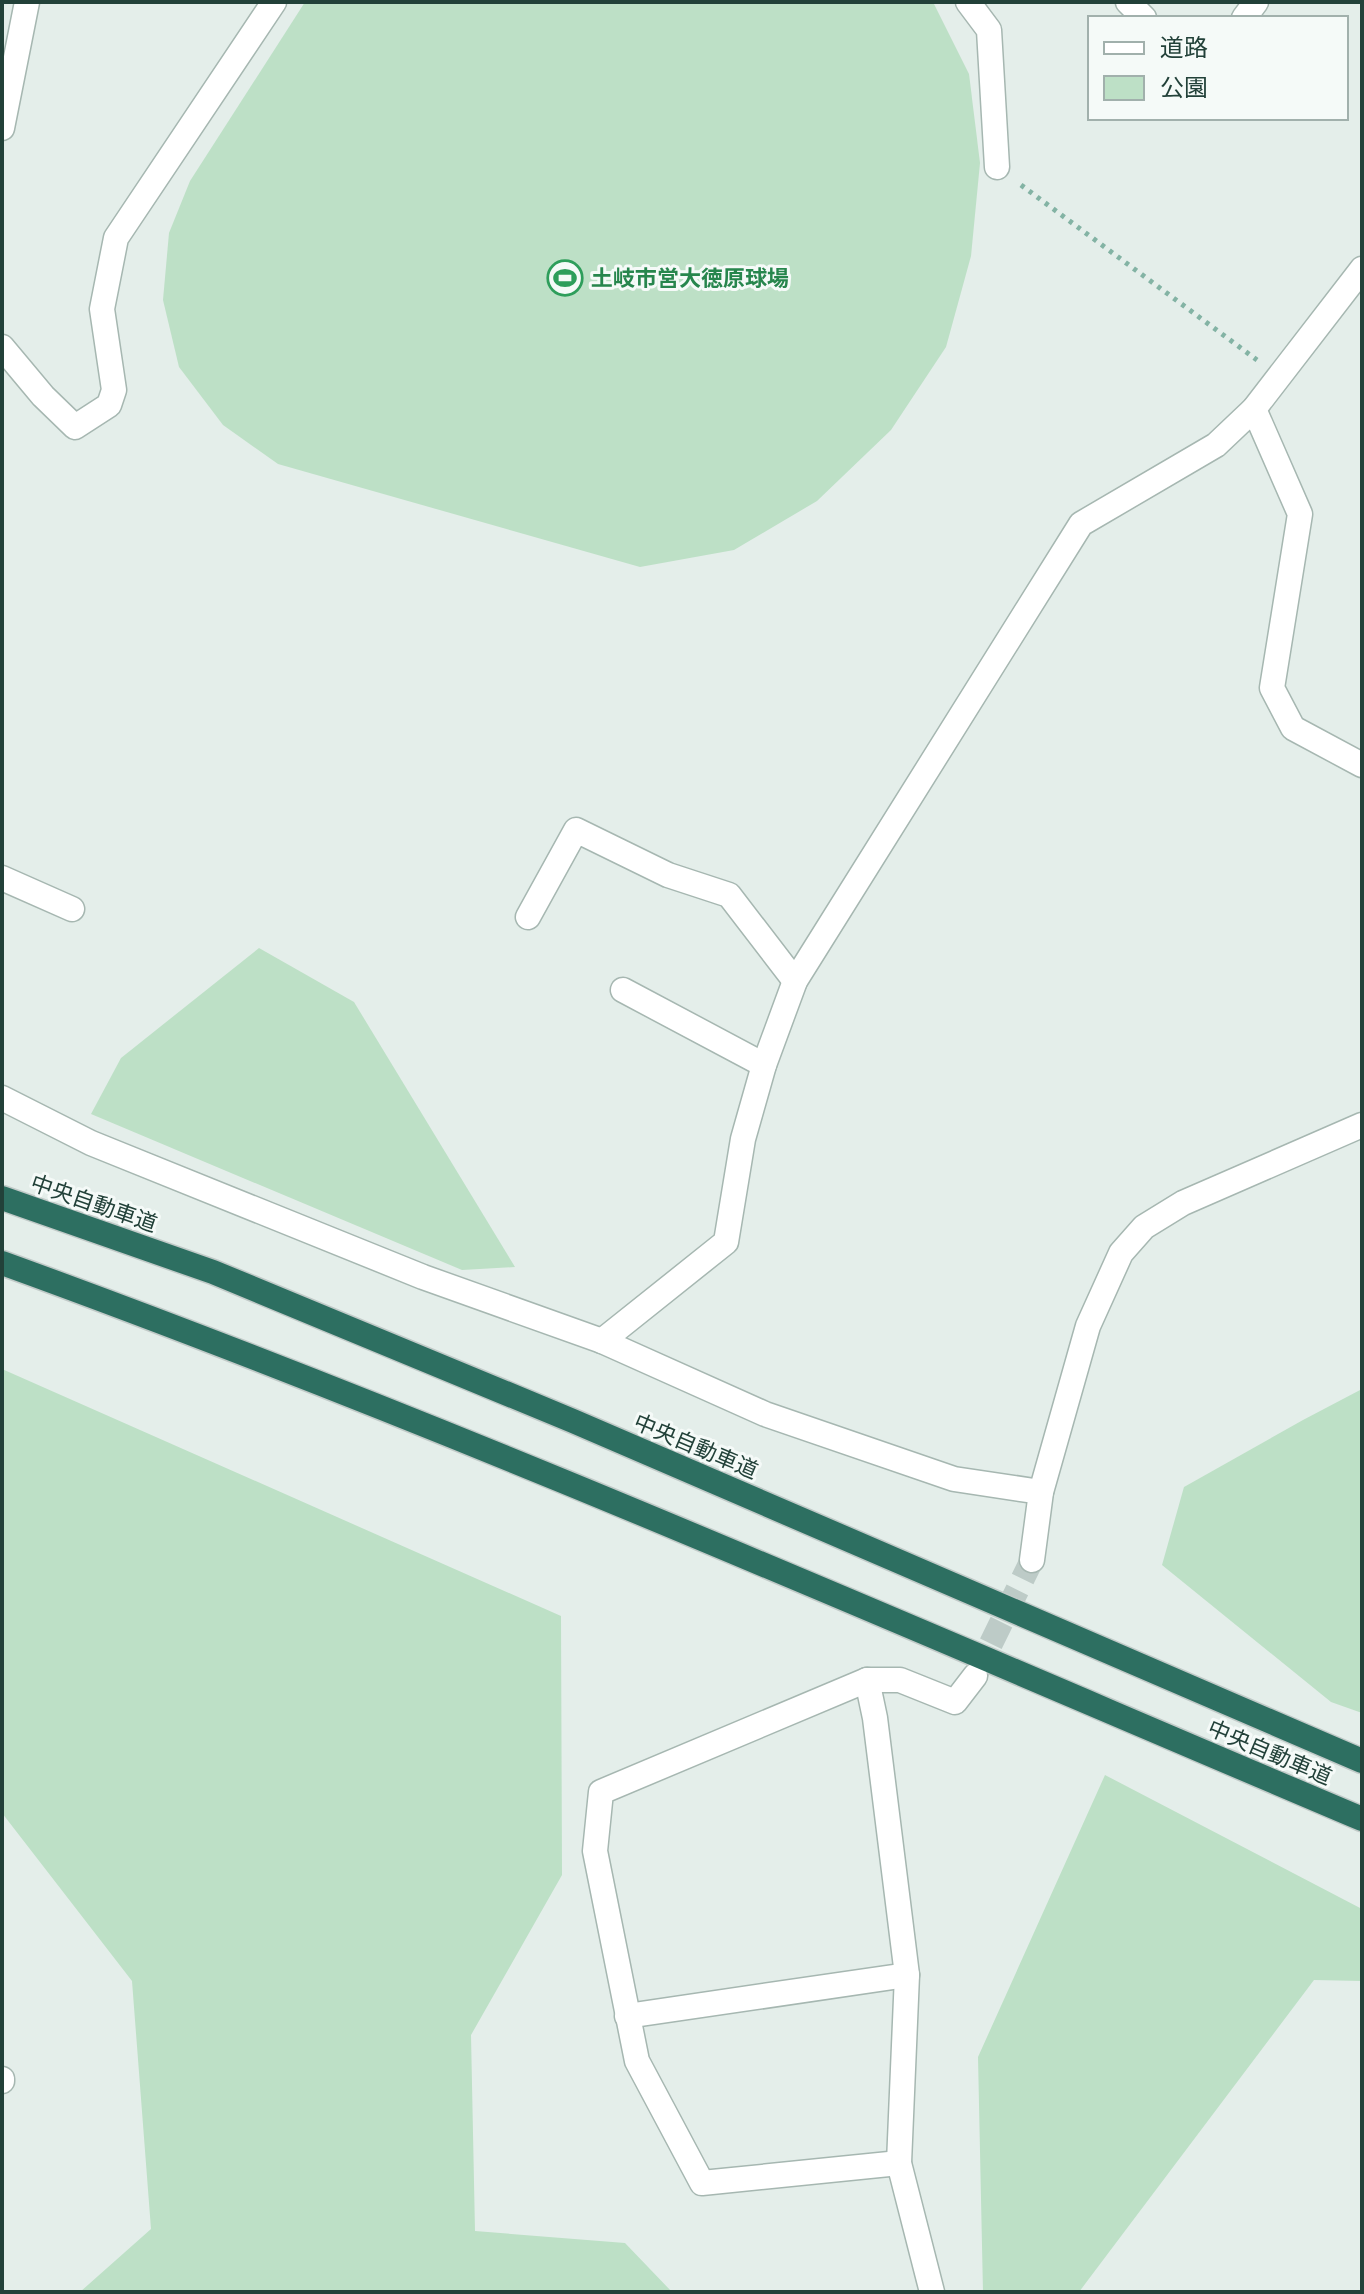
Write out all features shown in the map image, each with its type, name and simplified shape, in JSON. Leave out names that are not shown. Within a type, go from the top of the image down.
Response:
[{"type":"highway","name":"中央自動車道","points":[[2,1198],[213,1272],[573,1421],[1362,1761]]},
{"type":"highway","name":"中央自動車道","points":[[2,1263],[189,1331],[607,1499],[1362,1819]]},
{"type":"street","points":[[2,128],[5,98],[27,2]]},
{"type":"street","points":[[2,347],[43,396],[75,427],[109,405],[114,390],[102,309],[116,238],[274,2]]},
{"type":"street","points":[[968,2],[989,30],[997,167]]},
{"type":"street","points":[[602,1341],[726,1242],[743,1139],[764,1065],[795,981],[1081,524],[1216,445],[1254,409],[1362,269]]},
{"type":"street","points":[[1254,409],[1300,514],[1272,688],[1293,728],[1362,765]]},
{"type":"street","points":[[528,917],[576,830],[668,875],[729,895],[795,981]]},
{"type":"street","points":[[2,878],[72,909]]},
{"type":"street","points":[[623,990],[764,1065]]},
{"type":"street","points":[[2,1098],[91,1143],[423,1277],[602,1341],[765,1414],[954,1479],[1041,1492]]},
{"type":"street","points":[[1032,1560],[1041,1492],[1088,1326],[1121,1253],[1144,1227],[1183,1203],[1362,1125]]},
{"type":"street","points":[[899,2163],[702,2183],[637,2061],[595,1851],[601,1792],[867,1680],[900,1680],[955,1702],[975,1676]]},
{"type":"street","points":[[867,1680],[875,1718],[907,1975],[899,2163],[932,2292]]},
{"type":"street","points":[[627,2016],[907,1975]]},
{"type":"path","points":[[997,167],[1279,376]]},
{"type":"green space","name":"土岐市営大徳原球場","points":[[305,2],[933,2],[969,74],[980,163],[971,256],[946,347],[891,430],[817,501],[734,550],[640,567],[278,464],[223,425],[179,367],[163,300],[169,233],[190,181]]},
{"type":"green space","points":[[259,948],[354,1002],[515,1267],[462,1270],[91,1114],[121,1058]]},
{"type":"green space","points":[[2,1369],[561,1616],[562,1875],[471,2035],[475,2231],[625,2243],[672,2292],[80,2292],[151,2229],[132,1981],[2,1813]]},
{"type":"green space","points":[[1362,1389],[1362,1713],[1331,1702],[1162,1565],[1184,1487]]},
{"type":"green space","points":[[1105,1775],[1362,1909],[1362,1981],[1314,1980],[1079,2292],[983,2292],[978,2057]]},
{"type":"tunnel","points":[[975,1676],[1032,1560]]},
{"type":"place","name":"土岐市営大徳原球場","points":[[565,278]]}]
